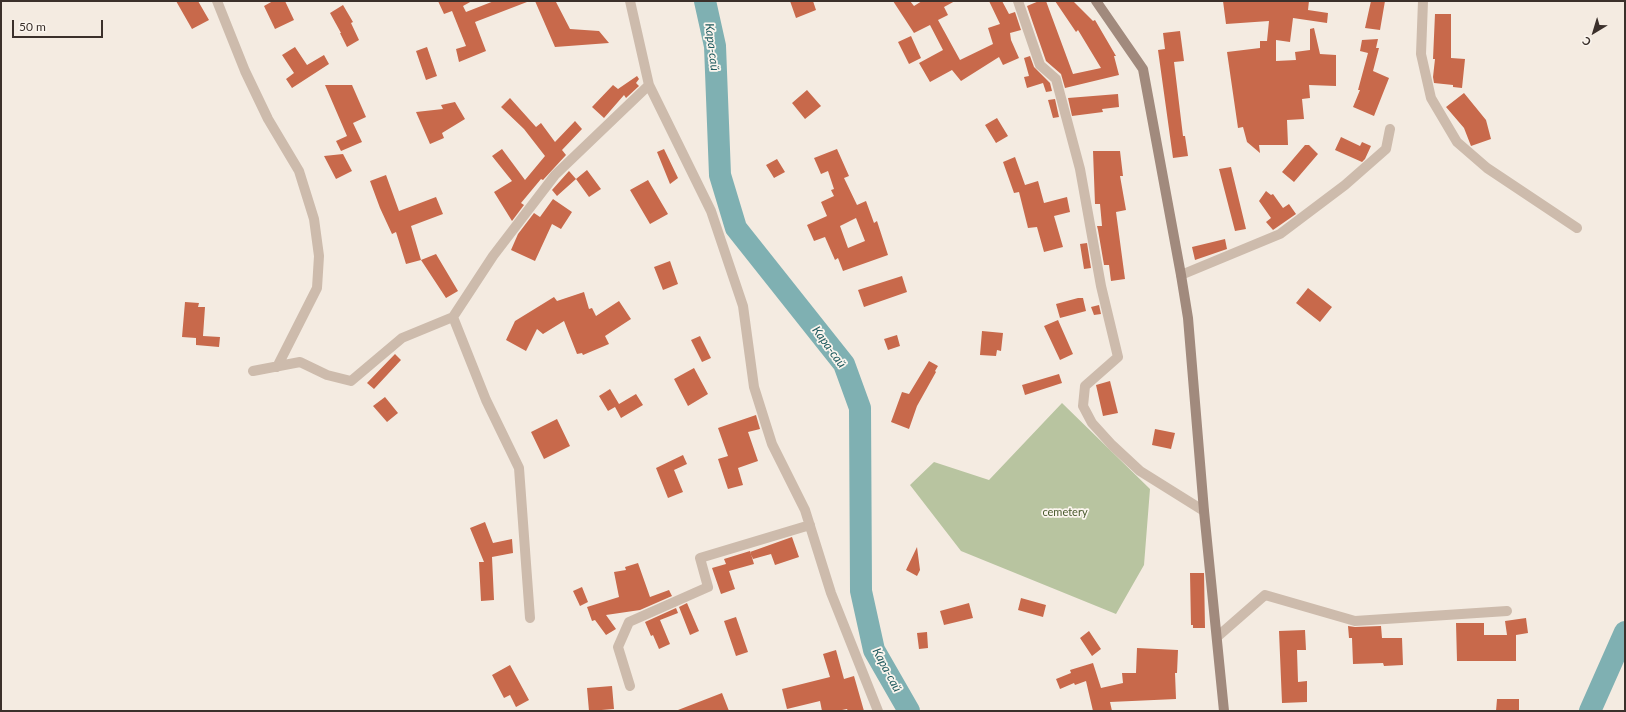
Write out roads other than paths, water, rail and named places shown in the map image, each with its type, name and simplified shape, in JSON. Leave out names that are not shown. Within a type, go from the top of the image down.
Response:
[{"type":"main road","points":[[1096,1],[1143,69],[1181,275],[1188,318],[1204,511],[1224,711]]},
{"type":"street","points":[[217,1],[245,71],[268,119],[299,171],[314,219],[319,256],[317,288],[277,367]]},
{"type":"street","points":[[630,1],[649,85],[711,212],[743,306],[756,394],[772,444],[805,510],[831,593],[878,711]]},
{"type":"street","points":[[1018,1],[1040,65],[1056,79],[1080,169],[1101,286],[1118,357],[1085,386],[1084,406],[1092,423],[1112,445],[1140,471],[1204,511]]},
{"type":"street","points":[[1424,1],[1421,54],[1431,98],[1457,142],[1487,168],[1577,228]]},
{"type":"street","points":[[253,371],[300,362],[328,375],[351,381],[402,338],[453,317],[492,256],[555,175],[649,85]]},
{"type":"street","points":[[1181,275],[1280,234],[1345,185],[1386,149],[1390,129]]},
{"type":"street","points":[[453,317],[486,400],[519,468],[530,618]]},
{"type":"street","points":[[630,686],[618,647],[629,622],[708,587],[700,558],[810,525]]},
{"type":"street","points":[[1217,638],[1265,595],[1355,621],[1507,611]]},
{"type":"waterway","name":"Кара-сай","points":[[705,1],[715,46],[720,175],[736,228],[844,364],[860,408],[861,591],[874,650],[909,711]]},
{"type":"waterway","points":[[1590,711],[1625,632]]},
{"type":"park label","name":"cemetery","points":[[1065,512]]}]
